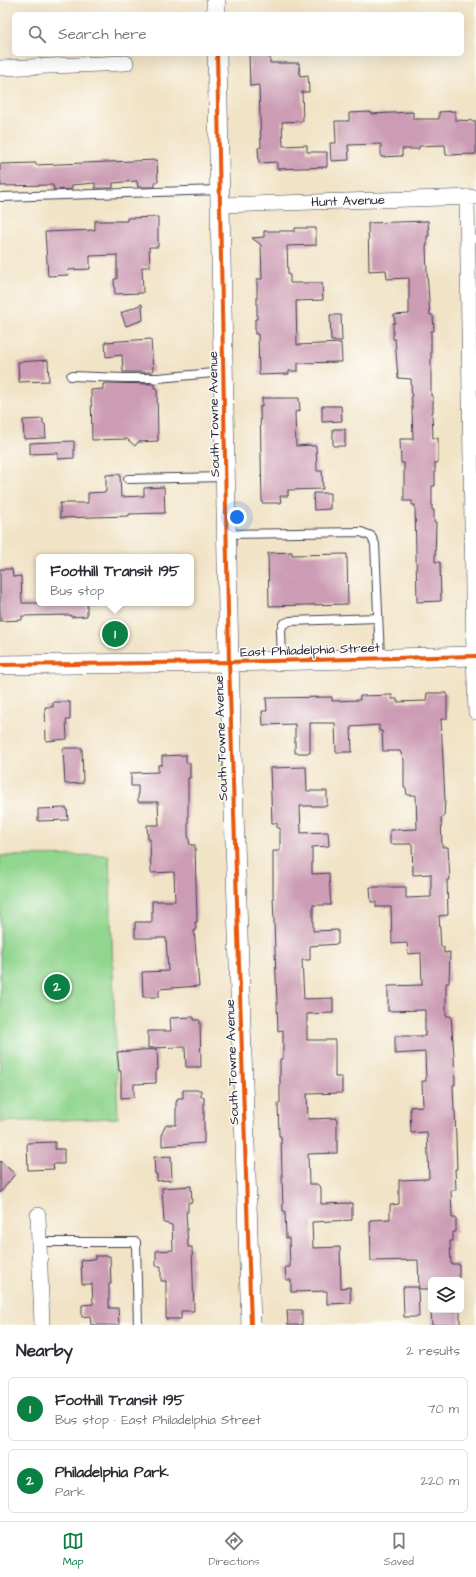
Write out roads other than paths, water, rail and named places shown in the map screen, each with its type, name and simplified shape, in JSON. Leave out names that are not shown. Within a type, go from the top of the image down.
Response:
[{"type":"street","points":[[216,0],[216,12]]},
{"type":"street","name":"South Towne Avenue","points":[[217,56],[229,662],[251,1325]]},
{"type":"street","points":[[0,68],[126,63]]},
{"type":"street","name":"Hunt Avenue","points":[[220,197],[471,197]]},
{"type":"street","points":[[471,197],[476,712]]},
{"type":"street","name":"East Philadelphia Street","points":[[0,665],[229,662],[475,656]]},
{"type":"street","points":[[38,1215],[42,1325]]},
{"type":"lane","points":[[2,196],[220,197]]},
{"type":"lane","points":[[71,376],[158,378],[224,372]]},
{"type":"lane","points":[[128,479],[225,477]]},
{"type":"lane","points":[[226,534],[361,532],[370,536],[374,544],[380,658]]},
{"type":"lane","points":[[282,660],[281,630],[283,624],[290,621],[378,618]]},
{"type":"lane","points":[[39,1242],[136,1242],[138,1325]]},
{"type":"place","name":"Foothill Transit 195","points":[[115,634]]},
{"type":"place","name":"Philadelphia Park","points":[[57,987]]}]
